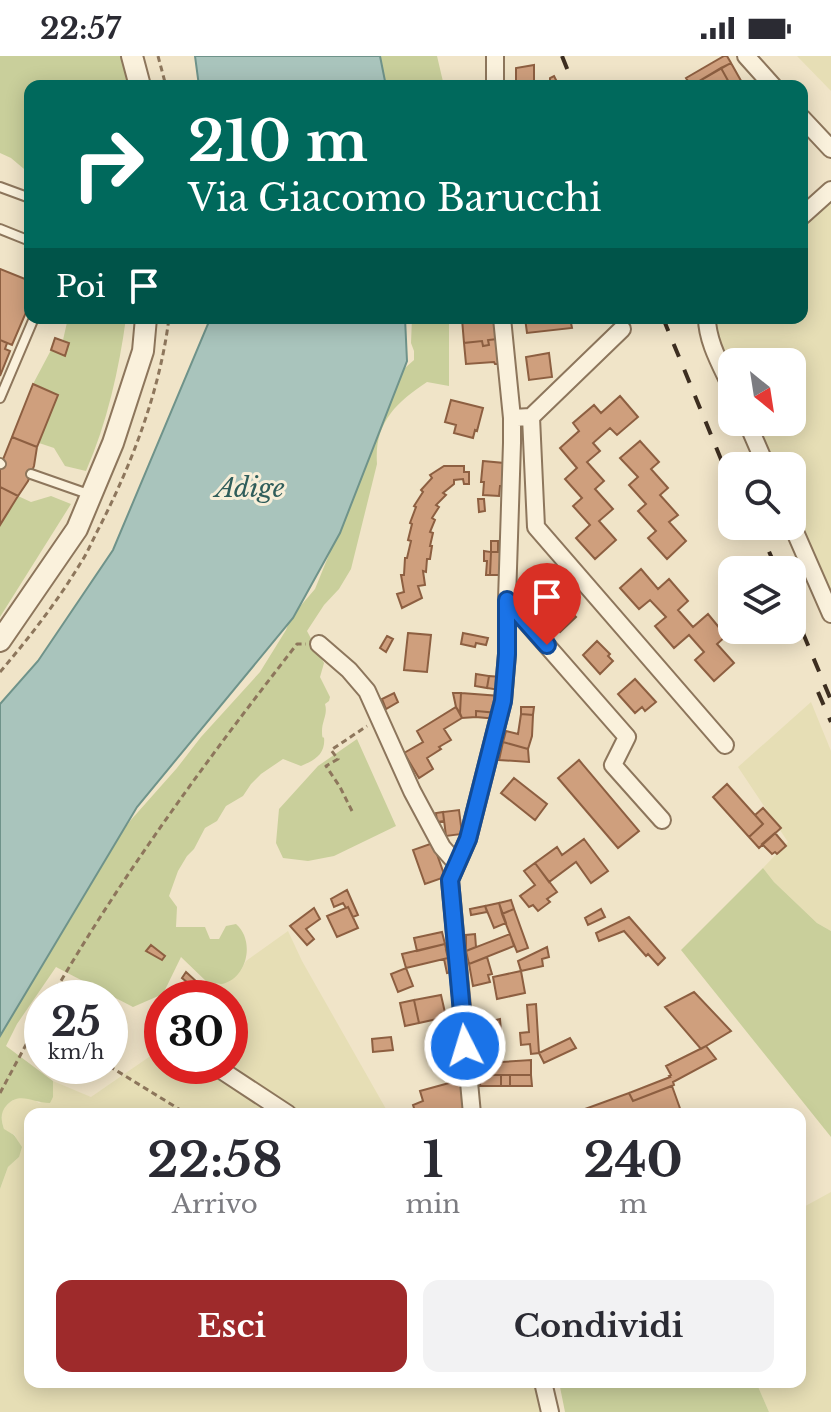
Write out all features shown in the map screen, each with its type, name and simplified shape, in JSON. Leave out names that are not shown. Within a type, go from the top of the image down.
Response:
[{"type":"street","points":[[132,56],[138,80]]},
{"type":"street","points":[[495,56],[495,80]]},
{"type":"street","points":[[746,56],[768,80]]},
{"type":"street","points":[[808,124],[831,149]]},
{"type":"street","points":[[808,211],[831,190]]},
{"type":"street","points":[[0,641],[77,529],[113,443],[143,351],[145,324]]},
{"type":"street","points":[[469,1108],[450,880],[468,839],[503,701],[507,654],[512,418],[503,324]]},
{"type":"street","points":[[707,324],[718,357]]},
{"type":"street","points":[[512,418],[531,417],[622,329]]},
{"type":"street","points":[[531,417],[536,527],[725,745]]},
{"type":"street","points":[[799,540],[831,614]]},
{"type":"street","points":[[507,600],[627,737],[613,765],[662,820]]},
{"type":"street","points":[[319,644],[349,670],[367,691],[412,791],[442,847],[457,864]]},
{"type":"street","points":[[242,1084],[279,1108]]},
{"type":"street","points":[[544,1388],[550,1412]]},
{"type":"lane","points":[[0,187],[24,196]]},
{"type":"lane","points":[[0,229],[24,239]]},
{"type":"lane","points":[[0,398],[31,324]]},
{"type":"lane","points":[[31,474],[91,495]]},
{"type":"path","points":[[158,56],[164,80]]},
{"type":"path","points":[[62,980],[121,884],[221,741],[297,644],[319,644]]},
{"type":"path","points":[[352,811],[326,766],[338,759],[331,750],[379,718]]},
{"type":"path","points":[[0,1093],[24,1048]]},
{"type":"path","points":[[128,1078],[177,1108]]},
{"type":"shaded area","points":[[797,56],[831,56],[831,91]]},
{"type":"shaded area","points":[[831,200],[831,591],[806,538],[806,452],[766,452],[758,436],[806,436],[806,348],[723,348],[717,324],[808,324],[808,221]]},
{"type":"shaded area","points":[[811,702],[831,751],[831,931],[817,923],[763,868],[788,842],[738,767]]},
{"type":"shaded area","points":[[288,931],[385,1108],[24,1108],[24,1388],[537,1388],[543,1412],[0,1412],[0,1189],[8,1167],[19,1157],[15,1135],[4,1130],[2,1111],[19,1097],[39,1103],[53,1097],[53,1084],[91,1097],[110,1084],[128,1084],[128,1071],[144,1060],[144,1084],[248,1084],[248,980],[227,980],[241,970],[246,961]]},
{"type":"shaded area","points":[[831,1192],[831,1412],[769,1412],[759,1388],[806,1388],[806,1206]]},
{"type":"green space","points":[[0,56],[122,56],[127,80],[24,80],[24,169],[0,153]]},
{"type":"green space","points":[[371,56],[437,56],[443,80],[377,80]]},
{"type":"green space","points":[[67,324],[125,324],[111,396],[86,471],[65,466],[54,448],[39,443],[58,395],[33,384],[51,350],[65,355],[69,343],[63,340]]},
{"type":"green space","points":[[412,324],[449,324],[449,386],[427,382],[396,407],[383,426],[377,464],[351,569],[307,631],[324,663],[320,677],[330,697],[325,704],[323,748],[316,758],[301,766],[283,759],[261,774],[243,796],[226,806],[217,821],[205,828],[187,856],[169,896],[177,907],[176,927],[205,927],[210,939],[219,939],[226,926],[236,924],[242,931],[247,948],[243,967],[231,980],[205,980],[181,957],[170,980],[144,980],[144,1002],[133,1007],[128,1004],[128,980],[81,980],[56,967],[47,980],[32,980],[107,853],[130,821],[260,672],[291,617],[315,589],[397,375],[414,360]]},
{"type":"green space","points":[[18,496],[31,502],[51,496],[71,504],[0,617],[0,525]]},
{"type":"green space","points":[[357,739],[396,826],[334,856],[308,861],[283,858],[276,843],[279,809],[318,766]]},
{"type":"green space","points":[[763,868],[817,923],[831,931],[831,1137],[681,950]]},
{"type":"green space","points":[[24,993],[24,1014],[6,1046],[24,1059],[24,1084],[53,1084],[53,1097],[50,1103],[17,1099],[5,1108],[2,1116],[4,1129],[14,1135],[22,1147],[19,1157],[8,1167],[0,1189],[0,1033]]},
{"type":"green space","points":[[560,1388],[759,1388],[769,1412],[565,1412]]},
{"type":"water","points":[[195,56],[380,56],[385,80],[198,80]]},
{"type":"water","name":"Adige","points":[[208,324],[405,324],[407,361],[340,533],[293,618],[137,807],[34,980],[24,980],[24,996],[0,1036],[0,704],[38,661],[113,550]]},
{"type":"building","points":[[724,56],[731,63],[701,80],[686,78]]},
{"type":"building","points":[[731,63],[741,80],[728,80],[721,68]]},
{"type":"building","points":[[534,65],[534,80],[516,80],[516,68]]},
{"type":"building","points":[[721,68],[728,80],[701,80]]},
{"type":"building","points":[[0,269],[24,279],[24,317],[12,345],[0,340]]},
{"type":"building","points":[[462,324],[495,324],[497,339],[488,340],[489,345],[483,346],[482,341],[464,343]]},
{"type":"building","points":[[526,324],[571,324],[572,328],[527,333]]},
{"type":"building","points":[[55,338],[69,343],[65,356],[51,350]]},
{"type":"building","points":[[497,339],[500,364],[466,364],[464,343],[482,341],[483,346],[489,345],[488,340]]},
{"type":"building","points":[[0,340],[7,343],[5,349],[10,351],[0,376]]},
{"type":"building","points":[[549,353],[552,377],[529,380],[526,357]]},
{"type":"building","points":[[33,384],[58,395],[37,447],[12,437]]},
{"type":"building","points":[[620,396],[638,417],[617,435],[610,428],[593,443],[600,451],[587,462],[604,481],[595,489],[613,509],[599,521],[616,540],[595,559],[576,538],[590,525],[573,506],[582,498],[565,479],[577,468],[560,448],[579,431],[573,423],[594,405],[601,413]]},
{"type":"building","points":[[451,400],[483,408],[473,438],[454,433],[456,425],[445,422]]},
{"type":"building","points":[[12,437],[37,447],[34,466],[18,496],[0,487],[0,467]]},
{"type":"building","points":[[640,441],[659,462],[651,469],[668,488],[660,495],[678,515],[669,522],[686,541],[667,559],[648,538],[656,531],[638,511],[646,504],[629,485],[638,477],[620,458]]},
{"type":"building","points":[[483,461],[504,463],[499,496],[483,495]]},
{"type":"building","points":[[444,466],[464,466],[464,472],[469,472],[469,484],[464,484],[463,479],[454,480],[436,505],[439,507],[432,518],[435,520],[430,532],[433,533],[430,559],[427,559],[426,572],[423,571],[425,585],[418,586],[422,598],[402,608],[397,594],[404,592],[401,575],[404,575],[405,558],[411,541],[408,540],[414,506],[423,492],[421,490],[432,478],[430,475]]},
{"type":"building","points":[[0,487],[18,496],[0,525]]},
{"type":"building","points":[[478,499],[484,499],[485,511],[479,512]]},
{"type":"building","points":[[491,541],[498,541],[498,552],[491,552]]},
{"type":"building","points":[[484,551],[491,552],[490,575],[486,575]]},
{"type":"building","points":[[491,552],[502,552],[501,575],[490,575]]},
{"type":"building","points":[[641,569],[658,589],[669,579],[688,601],[678,610],[693,627],[708,614],[718,626],[717,644],[734,663],[714,681],[695,660],[704,652],[689,635],[674,648],[655,626],[666,617],[650,600],[639,609],[620,588]]},
{"type":"building","points":[[553,594],[576,617],[560,632],[538,609]]},
{"type":"building","points":[[408,633],[431,635],[427,672],[404,670]]},
{"type":"building","points":[[463,633],[488,638],[486,645],[476,643],[475,647],[461,644]]},
{"type":"building","points":[[387,636],[393,639],[386,652],[380,648]]},
{"type":"building","points":[[597,641],[613,661],[600,674],[583,655]]},
{"type":"building","points":[[476,674],[489,676],[487,688],[475,686]]},
{"type":"building","points":[[489,676],[501,677],[500,690],[487,688]]},
{"type":"building","points":[[635,679],[656,702],[645,711],[642,707],[635,713],[618,694]]},
{"type":"building","points":[[394,693],[398,702],[386,709],[382,699]]},
{"type":"building","points":[[453,693],[461,693],[460,713],[456,707]]},
{"type":"building","points":[[461,693],[500,696],[498,713],[476,711],[476,717],[462,718]]},
{"type":"building","points":[[456,707],[462,718],[444,729],[451,740],[427,758],[433,769],[419,778],[404,753],[423,742],[417,731]]},
{"type":"building","points":[[521,707],[534,707],[533,715],[521,714]]},
{"type":"building","points":[[476,711],[498,713],[498,719],[476,717]]},
{"type":"building","points":[[521,714],[533,715],[528,749],[503,742],[506,731],[518,734]]},
{"type":"building","points":[[503,742],[528,749],[529,762],[499,760]]},
{"type":"building","points":[[579,760],[639,831],[618,848],[558,778]]},
{"type":"building","points":[[514,778],[547,804],[535,820],[501,793]]},
{"type":"building","points":[[727,784],[763,824],[749,837],[713,797]]},
{"type":"building","points":[[763,808],[781,828],[759,848],[749,837],[763,824],[755,815]]},
{"type":"building","points":[[459,810],[462,834],[446,836],[443,812]]},
{"type":"building","points":[[443,812],[444,821],[437,822],[436,813]]},
{"type":"building","points":[[775,833],[786,846],[777,854],[772,854],[762,844]]},
{"type":"building","points":[[584,839],[608,871],[591,883],[576,862],[549,882],[535,863],[557,847],[562,855]]},
{"type":"building","points":[[433,843],[445,877],[425,884],[413,850]]},
{"type":"building","points":[[535,863],[557,892],[538,911],[533,905],[529,907],[520,896],[535,885],[524,871]]},
{"type":"building","points":[[347,890],[358,915],[353,917],[348,907],[343,903],[334,907],[331,899]]},
{"type":"building","points":[[511,900],[514,909],[502,914],[499,903]]},
{"type":"building","points":[[499,903],[506,923],[494,928],[485,906]]},
{"type":"building","points":[[485,906],[487,912],[471,915],[470,909]]},
{"type":"building","points":[[348,907],[358,928],[337,937],[327,916]]},
{"type":"building","points":[[314,908],[320,919],[306,929],[314,939],[307,945],[290,926]]},
{"type":"building","points":[[514,909],[528,948],[517,952],[502,914]]},
{"type":"building","points":[[601,909],[605,917],[588,925],[585,918]]},
{"type":"building","points":[[629,917],[665,958],[658,965],[624,931],[599,941],[596,933]]},
{"type":"building","points":[[442,932],[445,944],[417,951],[414,938]]},
{"type":"building","points":[[475,934],[476,947],[466,951],[466,935]]},
{"type":"building","points":[[510,934],[514,946],[469,964],[466,951]]},
{"type":"building","points":[[445,944],[448,958],[406,968],[402,954]]},
{"type":"building","points":[[151,945],[165,956],[162,960],[146,951]]},
{"type":"building","points":[[547,947],[549,957],[542,959],[543,966],[521,971],[518,961]]},
{"type":"building","points":[[455,949],[458,971],[447,973],[446,950]]},
{"type":"building","points":[[487,957],[492,974],[488,975],[490,982],[473,986],[469,964]]},
{"type":"building","points":[[406,968],[413,986],[398,992],[391,974]]},
{"type":"building","points":[[521,971],[525,993],[497,999],[493,977]]},
{"type":"building","points":[[186,972],[195,980],[184,980],[182,978]]},
{"type":"building","points":[[694,992],[731,1031],[701,1049],[665,1007]]},
{"type":"building","points":[[441,995],[446,1017],[419,1023],[414,1000]]},
{"type":"building","points":[[414,1000],[419,1023],[405,1026],[400,1003]]},
{"type":"building","points":[[536,1004],[539,1053],[531,1054],[530,1044],[521,1045],[520,1033],[529,1032],[527,1005]]},
{"type":"building","points":[[500,1019],[502,1043],[480,1044],[480,1026],[496,1023]]},
{"type":"building","points":[[391,1037],[393,1050],[373,1052],[372,1039]]},
{"type":"building","points":[[570,1038],[576,1048],[544,1063],[539,1053]]},
{"type":"building","points":[[502,1043],[502,1062],[531,1060],[531,1075],[481,1075],[480,1044]]},
{"type":"building","points":[[706,1046],[716,1059],[673,1082],[674,1085],[633,1101],[629,1093],[670,1077],[666,1066]]},
{"type":"building","points":[[481,1075],[501,1075],[501,1086],[480,1086]]},
{"type":"building","points":[[501,1075],[510,1075],[510,1086],[501,1086]]},
{"type":"building","points":[[510,1075],[531,1075],[532,1086],[510,1086]]},
{"type":"building","points":[[460,1080],[466,1108],[414,1108],[413,1105],[423,1101],[420,1091]]},
{"type":"building","points":[[672,1086],[680,1108],[588,1108],[629,1093],[633,1101]]},
{"type":"railway","points":[[562,56],[572,80]]},
{"type":"railway","points":[[665,324],[718,452]]},
{"type":"railway","points":[[764,540],[771,556]]},
{"type":"railway","points":[[806,640],[831,700]]},
{"type":"railway","points":[[818,692],[831,722]]},
{"type":"route","points":[[465,1046],[450,880],[468,839],[503,701],[507,600],[547,645]]}]
